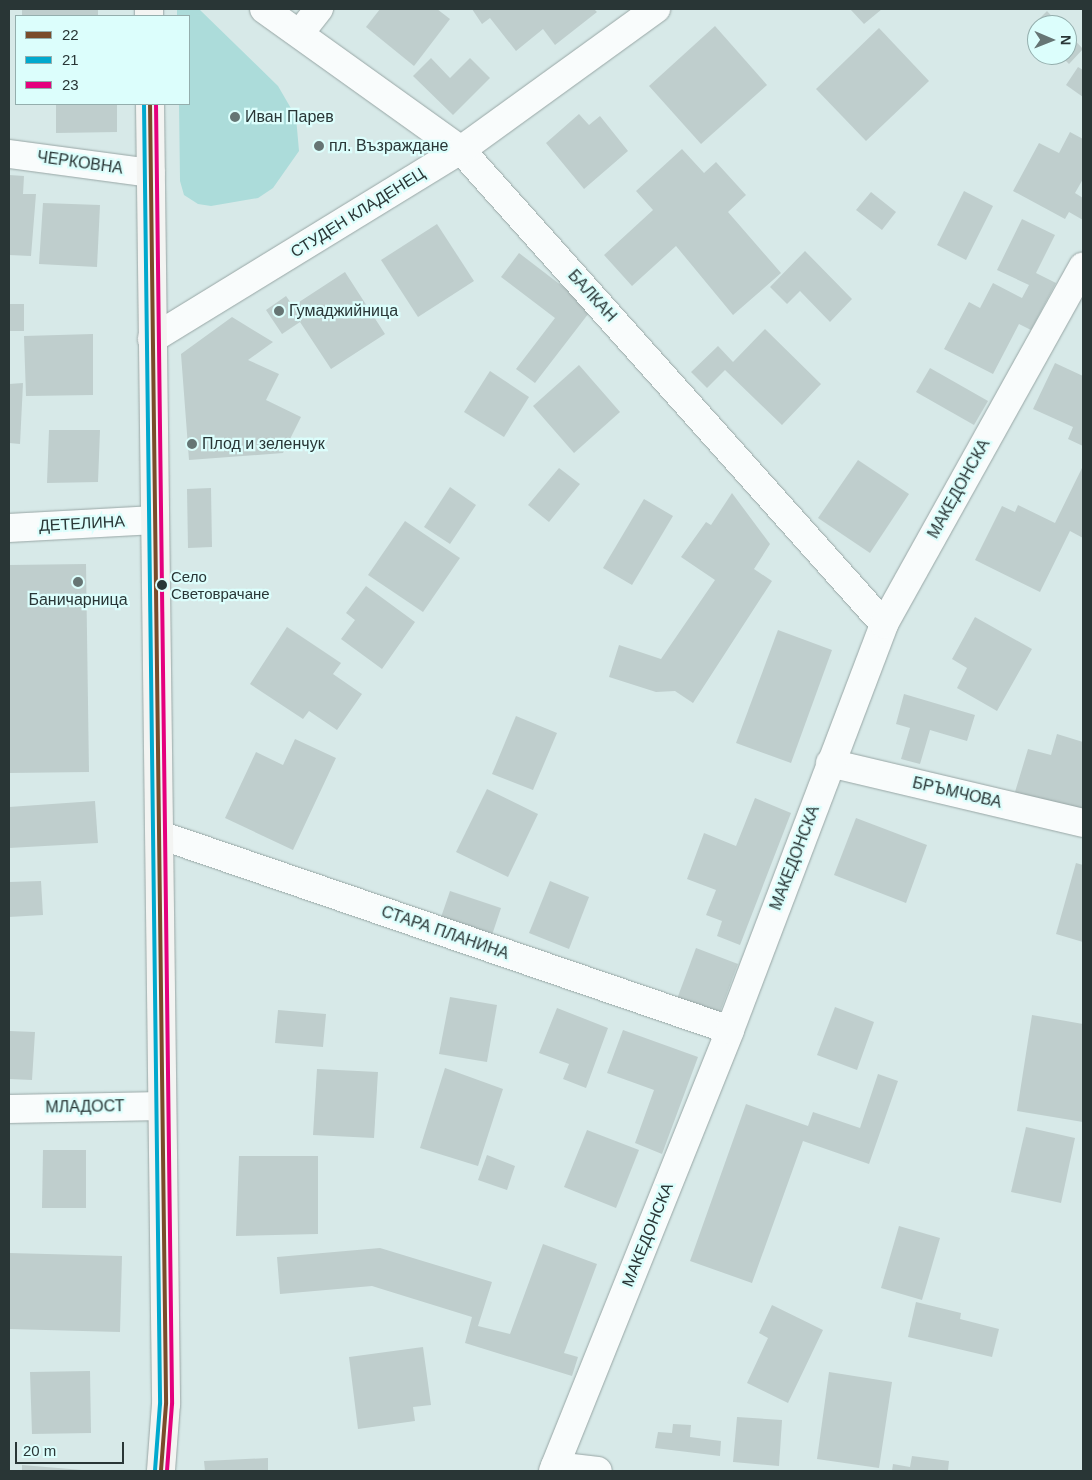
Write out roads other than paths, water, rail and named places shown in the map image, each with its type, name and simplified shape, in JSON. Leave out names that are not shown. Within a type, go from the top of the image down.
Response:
[{"type":"street","name":"БАЛКАН","points":[[264,9],[461,150],[884,624]]},
{"type":"street","points":[[300,33],[319,9]]},
{"type":"street","name":"СТУДЕН КЛАДЕНЕЦ","points":[[152,339],[461,150],[656,9]]},
{"type":"street","points":[[150,105],[166,1404],[161,1471]]},
{"type":"street","name":"ЧЕРКОВНА","points":[[9,154],[151,173]]},
{"type":"street","name":"МАКЕДОНСКА","points":[[554,1469],[730,1030],[884,624],[1083,267]]},
{"type":"street","name":"ДЕТЕЛИНА","points":[[9,528],[155,520]]},
{"type":"street","name":"БРЪМЧОВА","points":[[830,763],[1083,822]]},
{"type":"street","name":"СТАРА ПЛАНИНА","points":[[160,835],[730,1030]]},
{"type":"street","name":"МЛАДОСТ","points":[[9,1109],[162,1106]]},
{"type":"street","points":[[554,1469],[598,1471]]},
{"type":"place","name":"Иван Парев","points":[[235,117]]},
{"type":"place","name":"пл. Възраждане","points":[[319,146]]},
{"type":"place","name":"Гумаджийница","points":[[279,311]]},
{"type":"place","name":"Плод и зеленчук","points":[[192,444]]},
{"type":"place","name":"Баничарница","points":[[78,582]]},
{"type":"place","name":"Село Световрачане","points":[[162,585]]}]
